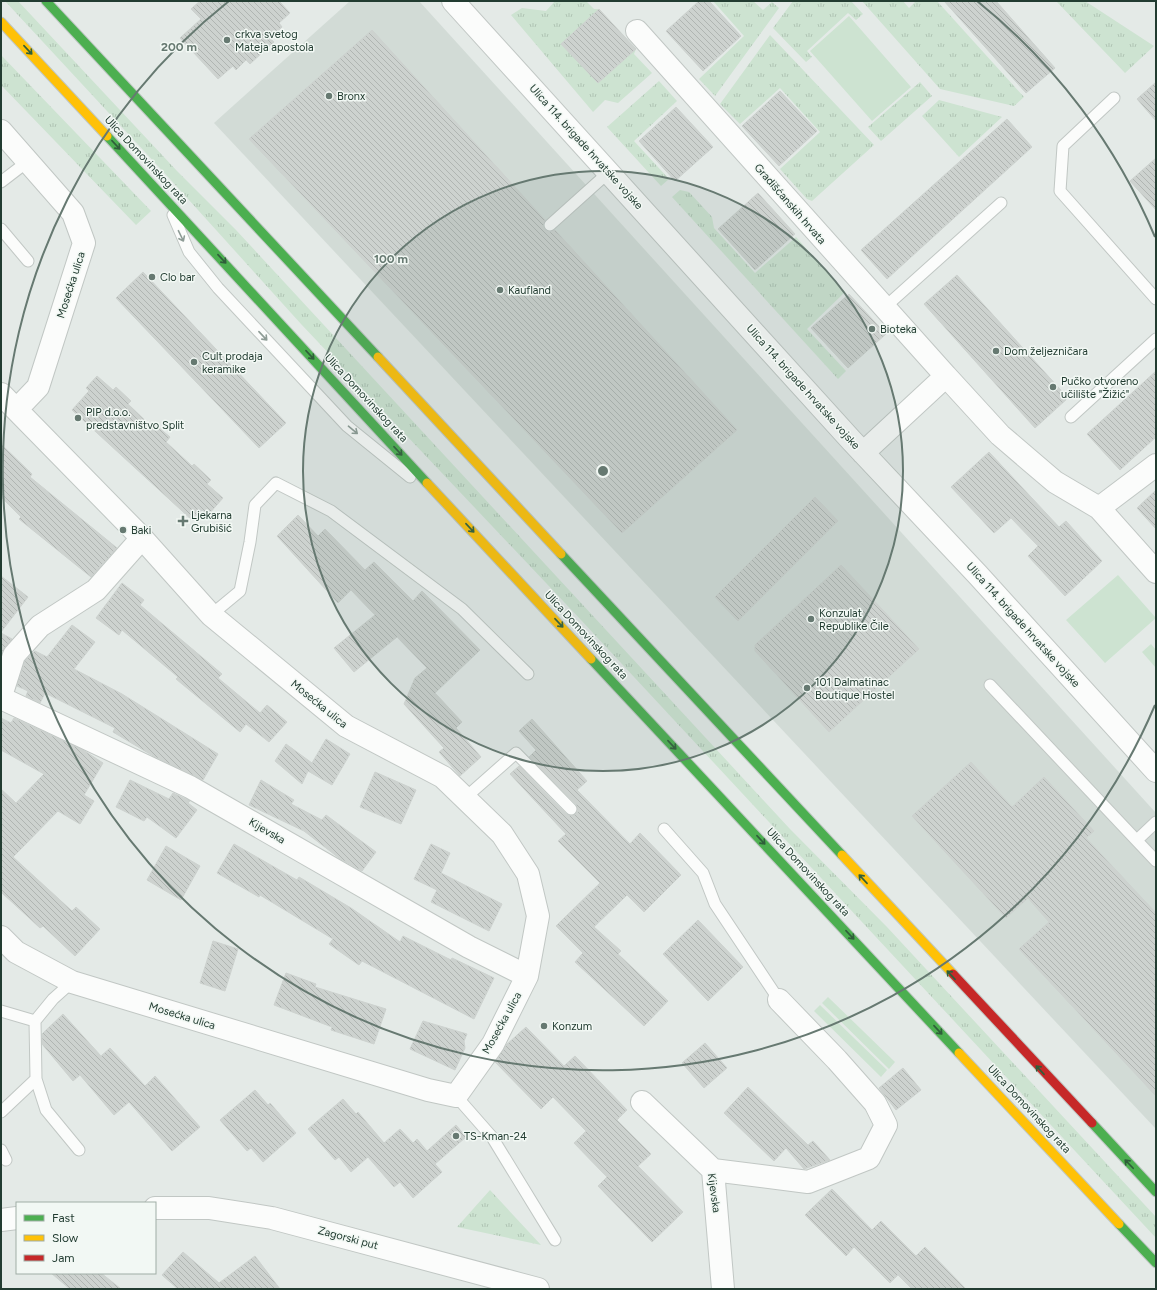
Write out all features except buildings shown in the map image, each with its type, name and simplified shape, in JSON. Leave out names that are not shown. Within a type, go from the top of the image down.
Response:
[{"type":"main road","points":[[46,1],[964,988],[1156,1192]]},
{"type":"main road","name":"Ulica Domovinskog rata","points":[[1,22],[443,500],[1156,1263]]},
{"type":"street","name":"Ulica 114. brigade hrvatske vojske","points":[[453,1],[863,453],[978,575],[1156,771]]},
{"type":"street","name":"Gradišćanskih hrvata","points":[[637,31],[884,308],[1000,435],[1055,482],[1099,508],[1156,572]]},
{"type":"street","name":"Mosećka ulica","points":[[1,131],[26,162],[73,213],[84,243],[38,387],[17,409]]},
{"type":"street","points":[[863,453],[946,376]]},
{"type":"street","name":"Mosećka ulica","points":[[1,394],[142,538],[211,615],[346,726],[443,777],[465,798],[502,834],[528,874],[538,916],[526,976],[493,1044],[454,1100],[428,1090],[72,982],[16,952],[1,937]]},
{"type":"street","points":[[1099,508],[1156,465]]},
{"type":"street","points":[[1,697],[14,655],[40,626],[96,590],[142,538]]},
{"type":"street","name":"Kijevska","points":[[1,697],[190,787],[469,947],[526,976]]},
{"type":"street","points":[[713,1170],[808,1182],[869,1158],[886,1125],[875,1103],[837,1060],[779,1000]]},
{"type":"street","name":"Kijevska","points":[[642,1102],[713,1170],[723,1289]]},
{"type":"street","name":"Zagorski put","points":[[156,1208],[209,1208],[272,1218],[538,1289]]},
{"type":"street","points":[[1,1220],[16,1218]]},
{"type":"lane","points":[[1114,98],[1063,146],[1060,191],[1156,299]]},
{"type":"lane","points":[[1,182],[26,162]]},
{"type":"lane","points":[[550,225],[609,172]]},
{"type":"lane","points":[[167,200],[189,252],[218,288],[347,426],[389,461],[443,500]]},
{"type":"lane","points":[[884,308],[1001,203]]},
{"type":"lane","points":[[1,229],[28,261]]},
{"type":"lane","points":[[1071,417],[1156,339]]},
{"type":"lane","points":[[211,615],[240,591],[250,542],[255,505],[276,483],[331,511],[462,609],[528,674]]},
{"type":"lane","points":[[990,685],[1156,861]]},
{"type":"lane","points":[[465,798],[516,753],[571,809]]},
{"type":"lane","points":[[1137,840],[1156,822]]},
{"type":"lane","points":[[664,830],[702,873],[715,904],[779,1000]]},
{"type":"lane","points":[[72,982],[53,999],[35,1021],[36,1079],[46,1110],[78,1150]]},
{"type":"lane","points":[[1,1011],[35,1021]]},
{"type":"lane","points":[[1,1112],[36,1079]]},
{"type":"lane","points":[[454,1100],[492,1137],[555,1240]]},
{"type":"shaded area","points":[[350,1],[419,1],[1156,813],[1156,1129],[214,123]]},
{"type":"green space","points":[[5,1],[18,1],[177,171],[236,230],[790,829],[887,927],[1156,1217],[1156,1238],[581,620],[301,324],[170,179]]},
{"type":"green space","points":[[555,1],[586,1],[594,9],[599,9],[562,44],[598,83],[636,49],[634,54],[652,73],[618,103],[605,100],[593,112],[511,15],[522,8],[546,11]]},
{"type":"green space","points":[[713,1],[753,1],[763,10],[772,2],[779,8],[715,96],[699,79],[744,36]]},
{"type":"green space","points":[[793,1],[851,1],[863,14],[856,20],[848,13],[807,51],[812,57],[806,62],[773,28]]},
{"type":"green space","points":[[862,1],[903,1],[909,8],[916,1],[937,1],[1024,97],[1014,106],[940,89]]},
{"type":"green space","points":[[1056,1],[1085,1],[1154,46],[1125,73]]},
{"type":"green space","points":[[849,16],[911,87],[872,121],[810,51]]},
{"type":"green space","points":[[770,35],[874,145],[812,201],[807,199],[780,169],[820,132],[780,88],[740,124],[720,104]]},
{"type":"green space","points":[[1,55],[151,211],[136,225],[1,85]]},
{"type":"green space","points":[[659,81],[677,101],[634,141],[669,179],[661,186],[607,127]]},
{"type":"green space","points":[[920,82],[932,96],[881,141],[868,127]]},
{"type":"green space","points":[[939,100],[1002,117],[959,157],[922,116]]},
{"type":"green space","points":[[680,190],[689,192],[712,217],[714,228],[755,273],[796,237],[845,292],[807,329],[846,371],[838,379],[672,197]]},
{"type":"green space","points":[[1118,575],[1156,618],[1105,663],[1066,620]]},
{"type":"green space","points":[[1151,644],[1156,650],[1156,668],[1142,652]]},
{"type":"green space","points":[[828,997],[895,1062],[889,1069],[822,1003]]},
{"type":"green space","points":[[820,1005],[887,1070],[881,1077],[814,1011]]},
{"type":"green space","points":[[490,1190],[541,1245],[457,1227]]},
{"type":"traffic: fast","points":[[46,1],[378,357]]},
{"type":"traffic: fast","points":[[107,136],[427,483]]},
{"type":"traffic: fast","points":[[561,554],[842,855]]},
{"type":"traffic: fast","points":[[591,659],[959,1053]]},
{"type":"traffic: fast","points":[[1092,1123],[1156,1192]]},
{"type":"traffic: fast","points":[[1119,1224],[1156,1263]]},
{"type":"traffic: slow","points":[[1,22],[107,136]]},
{"type":"traffic: slow","points":[[378,357],[561,554]]},
{"type":"traffic: slow","points":[[427,483],[591,659]]},
{"type":"traffic: slow","points":[[842,855],[953,974]]},
{"type":"traffic: slow","points":[[959,1053],[1119,1224]]},
{"type":"traffic: jam","points":[[953,974],[1092,1123]]},
{"type":"place","name":"crkva svetog Mateja apostola","points":[[227,40]]},
{"type":"place","name":"Bronx","points":[[329,96]]},
{"type":"place","name":"Clo bar","points":[[152,277]]},
{"type":"place","name":"Kaufland","points":[[500,290]]},
{"type":"place","name":"Bioteka","points":[[872,329]]},
{"type":"place","name":"Dom željezničara","points":[[996,351]]},
{"type":"place","name":"Cult prodaja keramike","points":[[194,362]]},
{"type":"place","name":"Pučko otvoreno učilište \"Žižić\"","points":[[1053,387]]},
{"type":"place","name":"PIP d.o.o. predstavništvo Split","points":[[78,418]]},
{"type":"place","name":"Ljekarna Grubišić","points":[[183,521]]},
{"type":"place","name":"Baki","points":[[123,530]]},
{"type":"place","name":"Konzulat Republike Čile","points":[[811,619]]},
{"type":"place","name":"101 Dalmatinac Boutique Hostel","points":[[807,688]]},
{"type":"place","name":"Konzum","points":[[544,1026]]},
{"type":"place","name":"TS-Kman-24","points":[[456,1136]]}]
